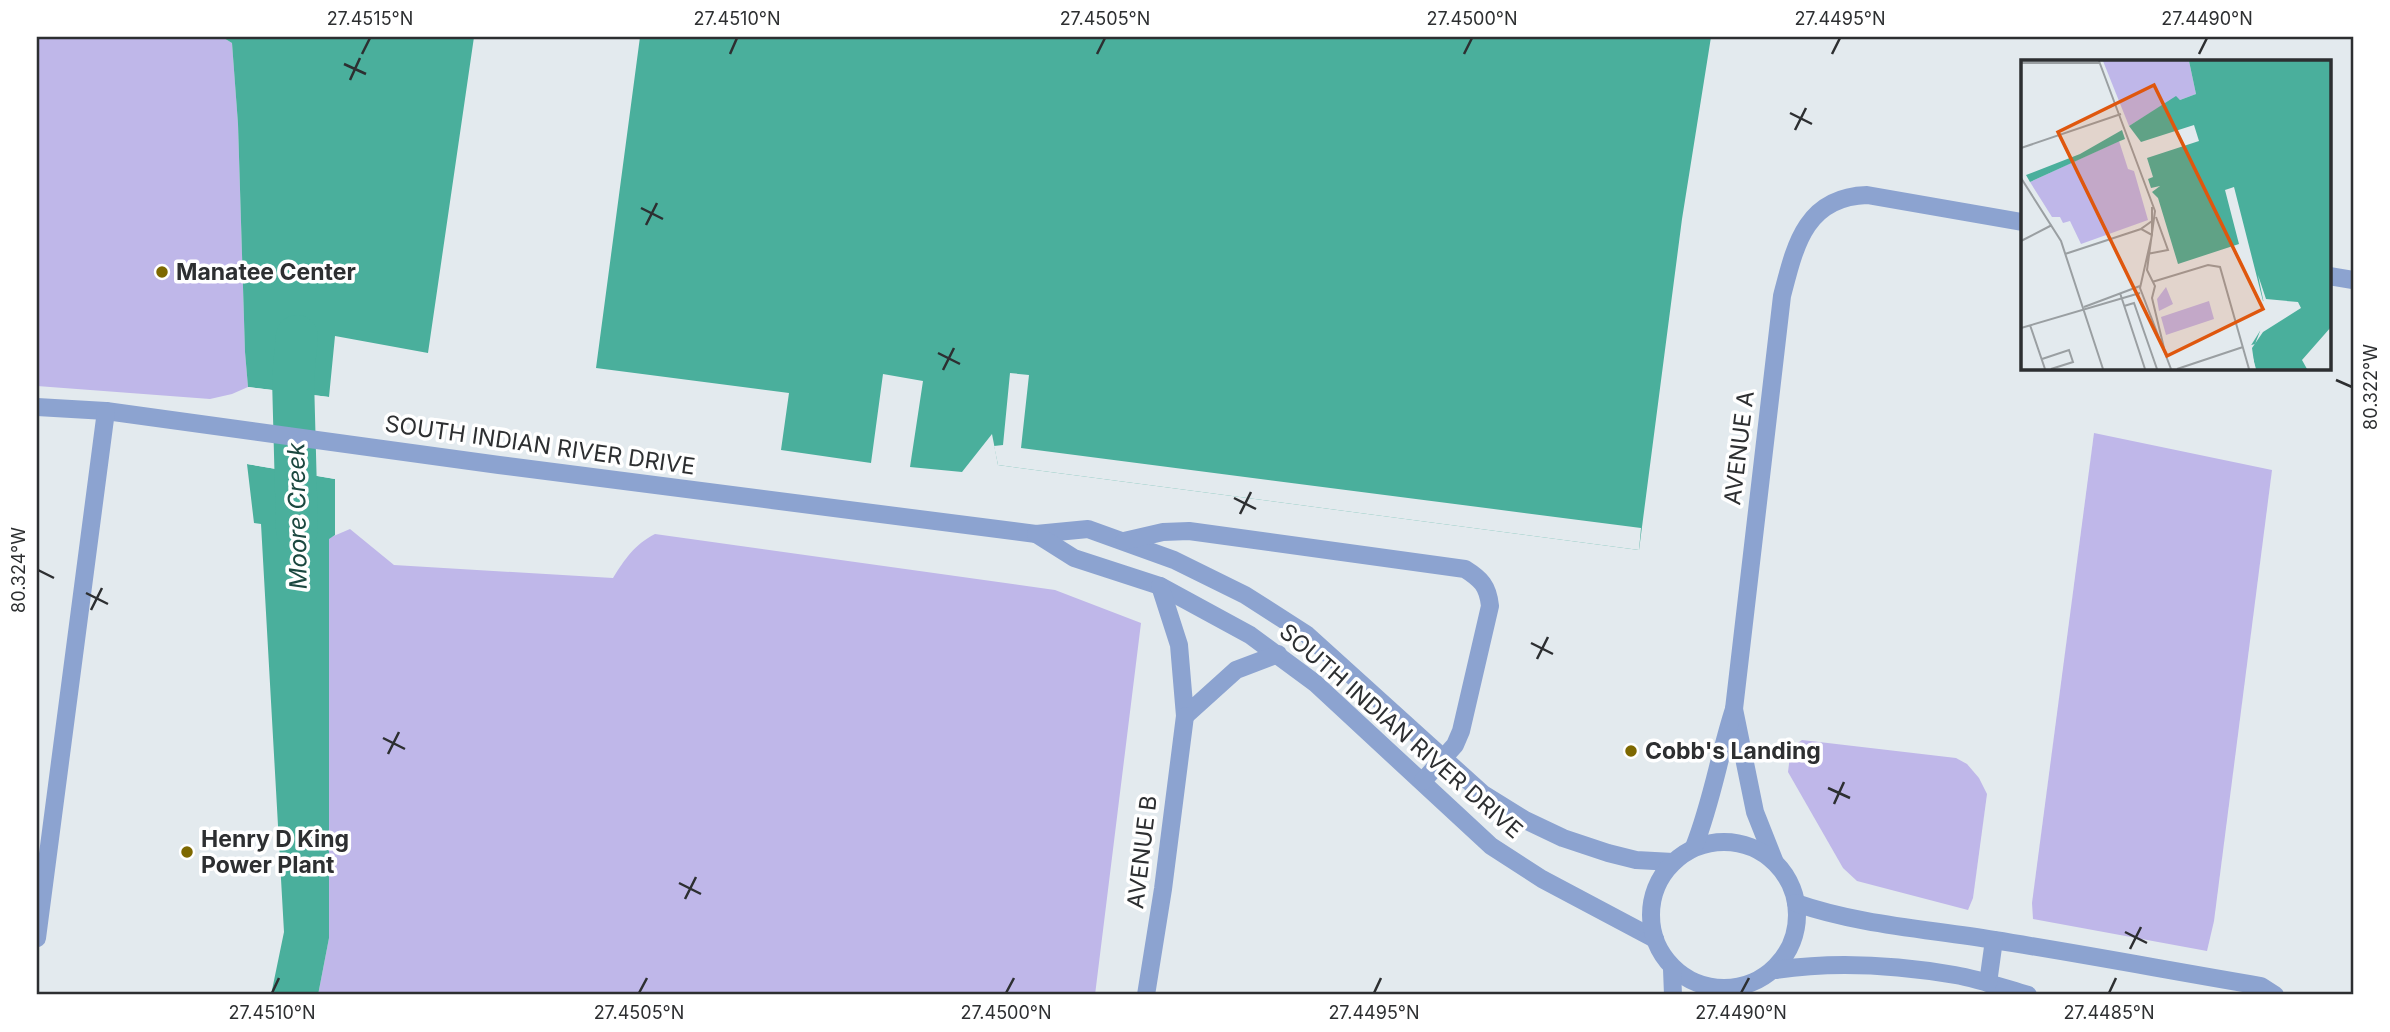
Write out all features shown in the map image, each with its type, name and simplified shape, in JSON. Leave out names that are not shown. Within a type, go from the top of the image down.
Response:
[{"type":"street","name":"AVENUE A","points":[[1693,847],[1707,814],[1723,741],[1734,709],[1782,296],[1793,254],[1806,225],[1827,205],[1848,196],[1867,195],[2021,222]]},
{"type":"street","points":[[2330,276],[2353,280]]},
{"type":"street","name":"SOUTH INDIAN RIVER DRIVE","points":[[37,407],[106,411],[226,426],[499,465],[1036,534],[1088,529],[1174,560],[1245,595],[1306,634],[1483,794],[1525,820],[1563,838],[1608,853],[1636,860],[1673,862]]},
{"type":"street","points":[[37,938],[106,411]]},
{"type":"street","points":[[1124,541],[1163,532],[1189,531],[1465,569],[1480,578],[1489,591],[1490,606],[1461,731],[1455,745],[1423,781]]},
{"type":"street","name":"SOUTH INDIAN RIVER DRIVE","points":[[1036,534],[1074,558],[1160,586],[1207,610],[1278,654],[1315,683],[1423,781],[1452,811],[1502,852],[1542,879],[1655,939]]},
{"type":"street","name":"AVENUE B","points":[[1146,995],[1163,889],[1185,716],[1179,645],[1160,586]]},
{"type":"street","points":[[1185,716],[1236,670],[1278,654]]},
{"type":"street","name":"AVENUE A","points":[[1734,709],[1755,811],[1774,860]]},
{"type":"street","points":[[1776,970],[1790,949],[1797,927],[1796,903],[1789,881],[1774,860],[1752,846],[1734,840],[1712,840],[1693,847],[1673,862],[1660,882],[1653,900],[1652,920],[1655,939],[1672,969],[1691,982],[1732,993],[1776,970],[1814,964],[1849,964],[1956,975],[2028,995]]},
{"type":"street","points":[[1796,903],[1845,917],[2261,986],[2274,995]]},
{"type":"street","points":[[1988,984],[1994,940]]},
{"type":"street","points":[[1672,969],[1673,995]]},
{"type":"shaded area","points":[[37,37],[222,37],[232,43],[238,124],[248,387],[210,399],[37,386]]},
{"type":"shaded area","points":[[2094,433],[2272,470],[2214,921],[2207,951],[2033,919],[2032,903]]},
{"type":"shaded area","points":[[350,529],[394,565],[613,578],[631,553],[655,534],[1055,590],[1141,623],[1095,995],[318,995],[329,938],[329,538]]},
{"type":"shaded area","points":[[1802,740],[1956,758],[1967,764],[1979,778],[1987,794],[1973,898],[1968,910],[1857,881],[1843,868],[1788,772],[1791,748]]},
{"type":"water","points":[[222,37],[474,37],[428,353],[335,336],[329,397],[248,387],[238,124],[232,43]]},
{"type":"water","points":[[640,37],[1711,37],[1682,219],[1639,550],[998,465],[992,434],[962,472],[910,467],[923,381],[883,374],[871,463],[781,450],[789,393],[596,368]]},
{"type":"water","points":[[247,464],[335,479],[335,535],[329,539],[329,938],[318,995],[271,995],[284,932],[261,524],[254,523]]},
{"type":"pier","points":[[1010,373],[1029,375],[1021,448],[1641,528],[1639,550],[998,465],[994,446],[1003,445]]},
{"type":"pier","points":[[248,387],[329,397],[330,401],[248,391]]},
{"type":"pier","points":[[247,461],[334,475],[335,479],[247,464]]},
{"type":"waterway","name":"Moore Creek","points":[[297,336],[293,378],[297,530]]},
{"type":"place","name":"Manatee Center","points":[[162,272]]},
{"type":"place","name":"Cobb's Landing","points":[[1631,751]]},
{"type":"place","name":"Henry D King Power Plant","points":[[187,852]]}]
